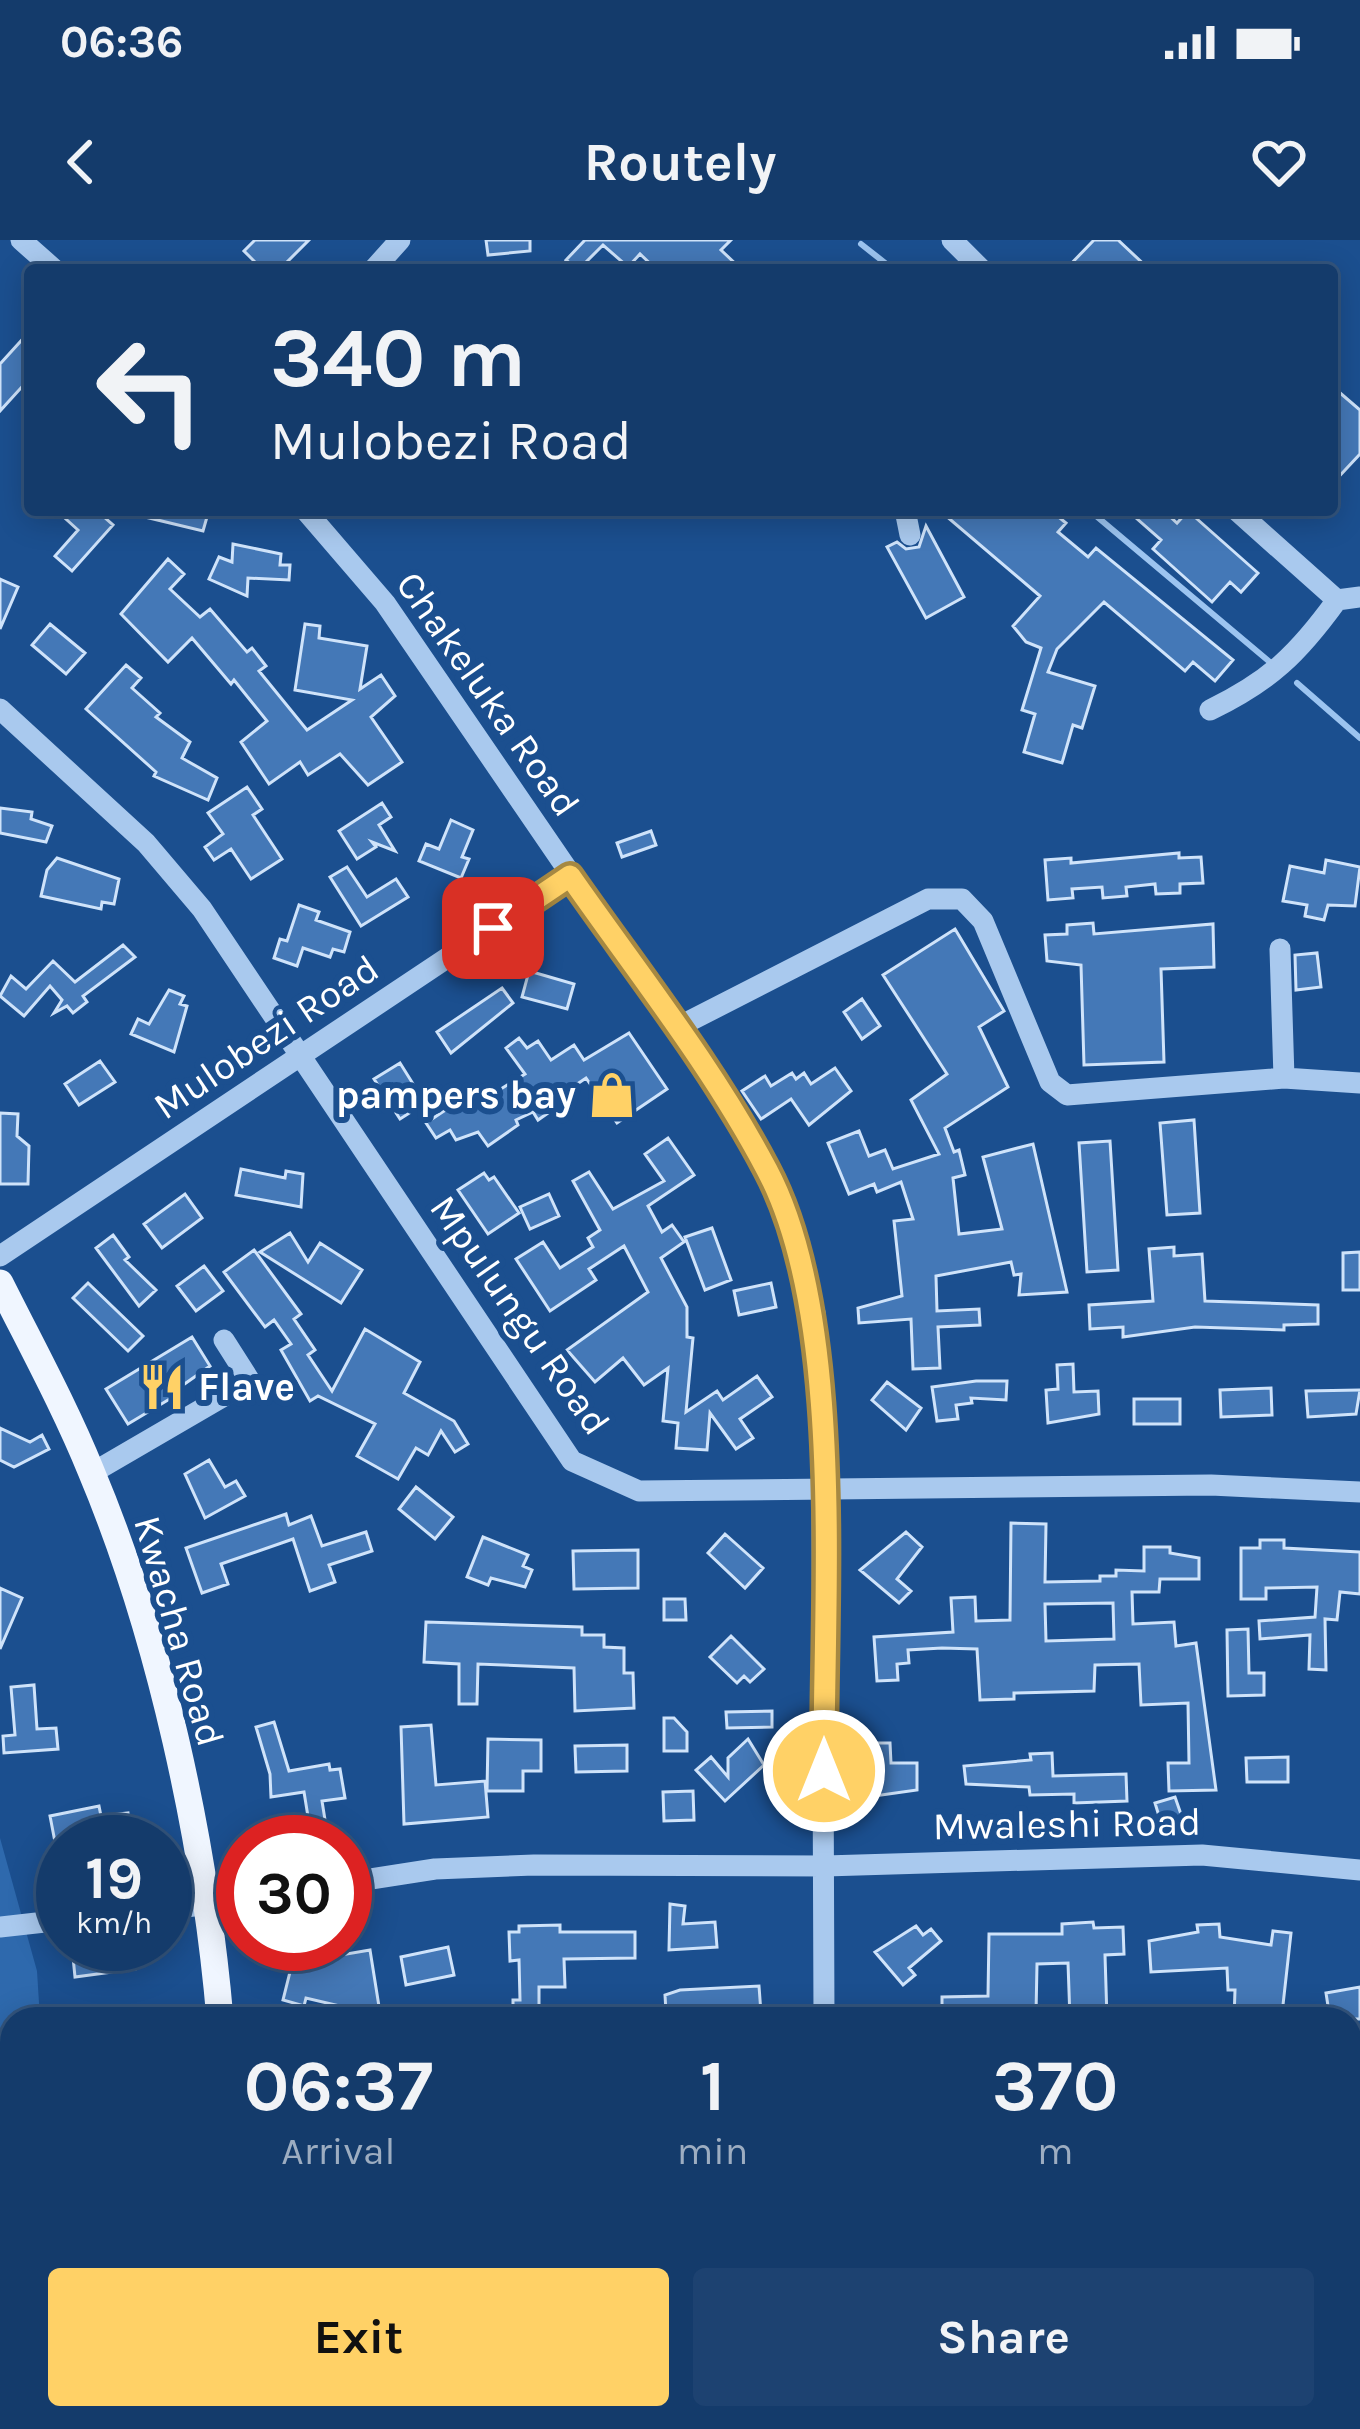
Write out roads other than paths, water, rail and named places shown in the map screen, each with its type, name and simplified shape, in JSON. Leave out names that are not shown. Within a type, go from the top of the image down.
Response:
[{"type":"main road","name":"Kwacha Road","points":[[0,1283],[92,1473],[148,1641],[210,1905],[219,2007]]},
{"type":"street","points":[[21,240],[48,264]]},
{"type":"street","points":[[379,264],[400,240]]},
{"type":"street","points":[[952,240],[976,264]]},
{"type":"street","name":"Chakeluka Road","points":[[310,516],[385,604],[676,1028],[768,1171],[786,1215],[814,1313],[822,1486],[824,2007]]},
{"type":"street","points":[[906,516],[910,535]]},
{"type":"street","points":[[1210,710],[1264,684],[1348,598],[1244,516]]},
{"type":"street","name":"Mpulungu Road","points":[[0,709],[146,843],[202,909],[572,1461],[639,1491],[1211,1485],[1360,1492]]},
{"type":"street","name":"Mulobezi Road","points":[[0,1256],[570,876]]},
{"type":"street","points":[[676,1028],[928,899],[962,899],[983,921],[1050,1082],[1066,1095],[1285,1078],[1360,1083]]},
{"type":"street","points":[[1280,950],[1285,1078]]},
{"type":"street","points":[[92,1473],[250,1381],[224,1340]]},
{"type":"street","name":"Mwaleshi Road","points":[[372,1879],[434,1869],[534,1865],[825,1866],[1202,1855],[1360,1870]]},
{"type":"street","points":[[192,1907],[216,1904]]},
{"type":"street","points":[[0,1927],[36,1923]]},
{"type":"waterway","points":[[861,244],[886,264]]},
{"type":"waterway","points":[[1096,516],[1271,663]]},
{"type":"waterway","points":[[1297,683],[1360,738]]},
{"type":"place","name":"pampers bay","points":[[612,1095]]},
{"type":"place","name":"Flave","points":[[162,1387]]}]
